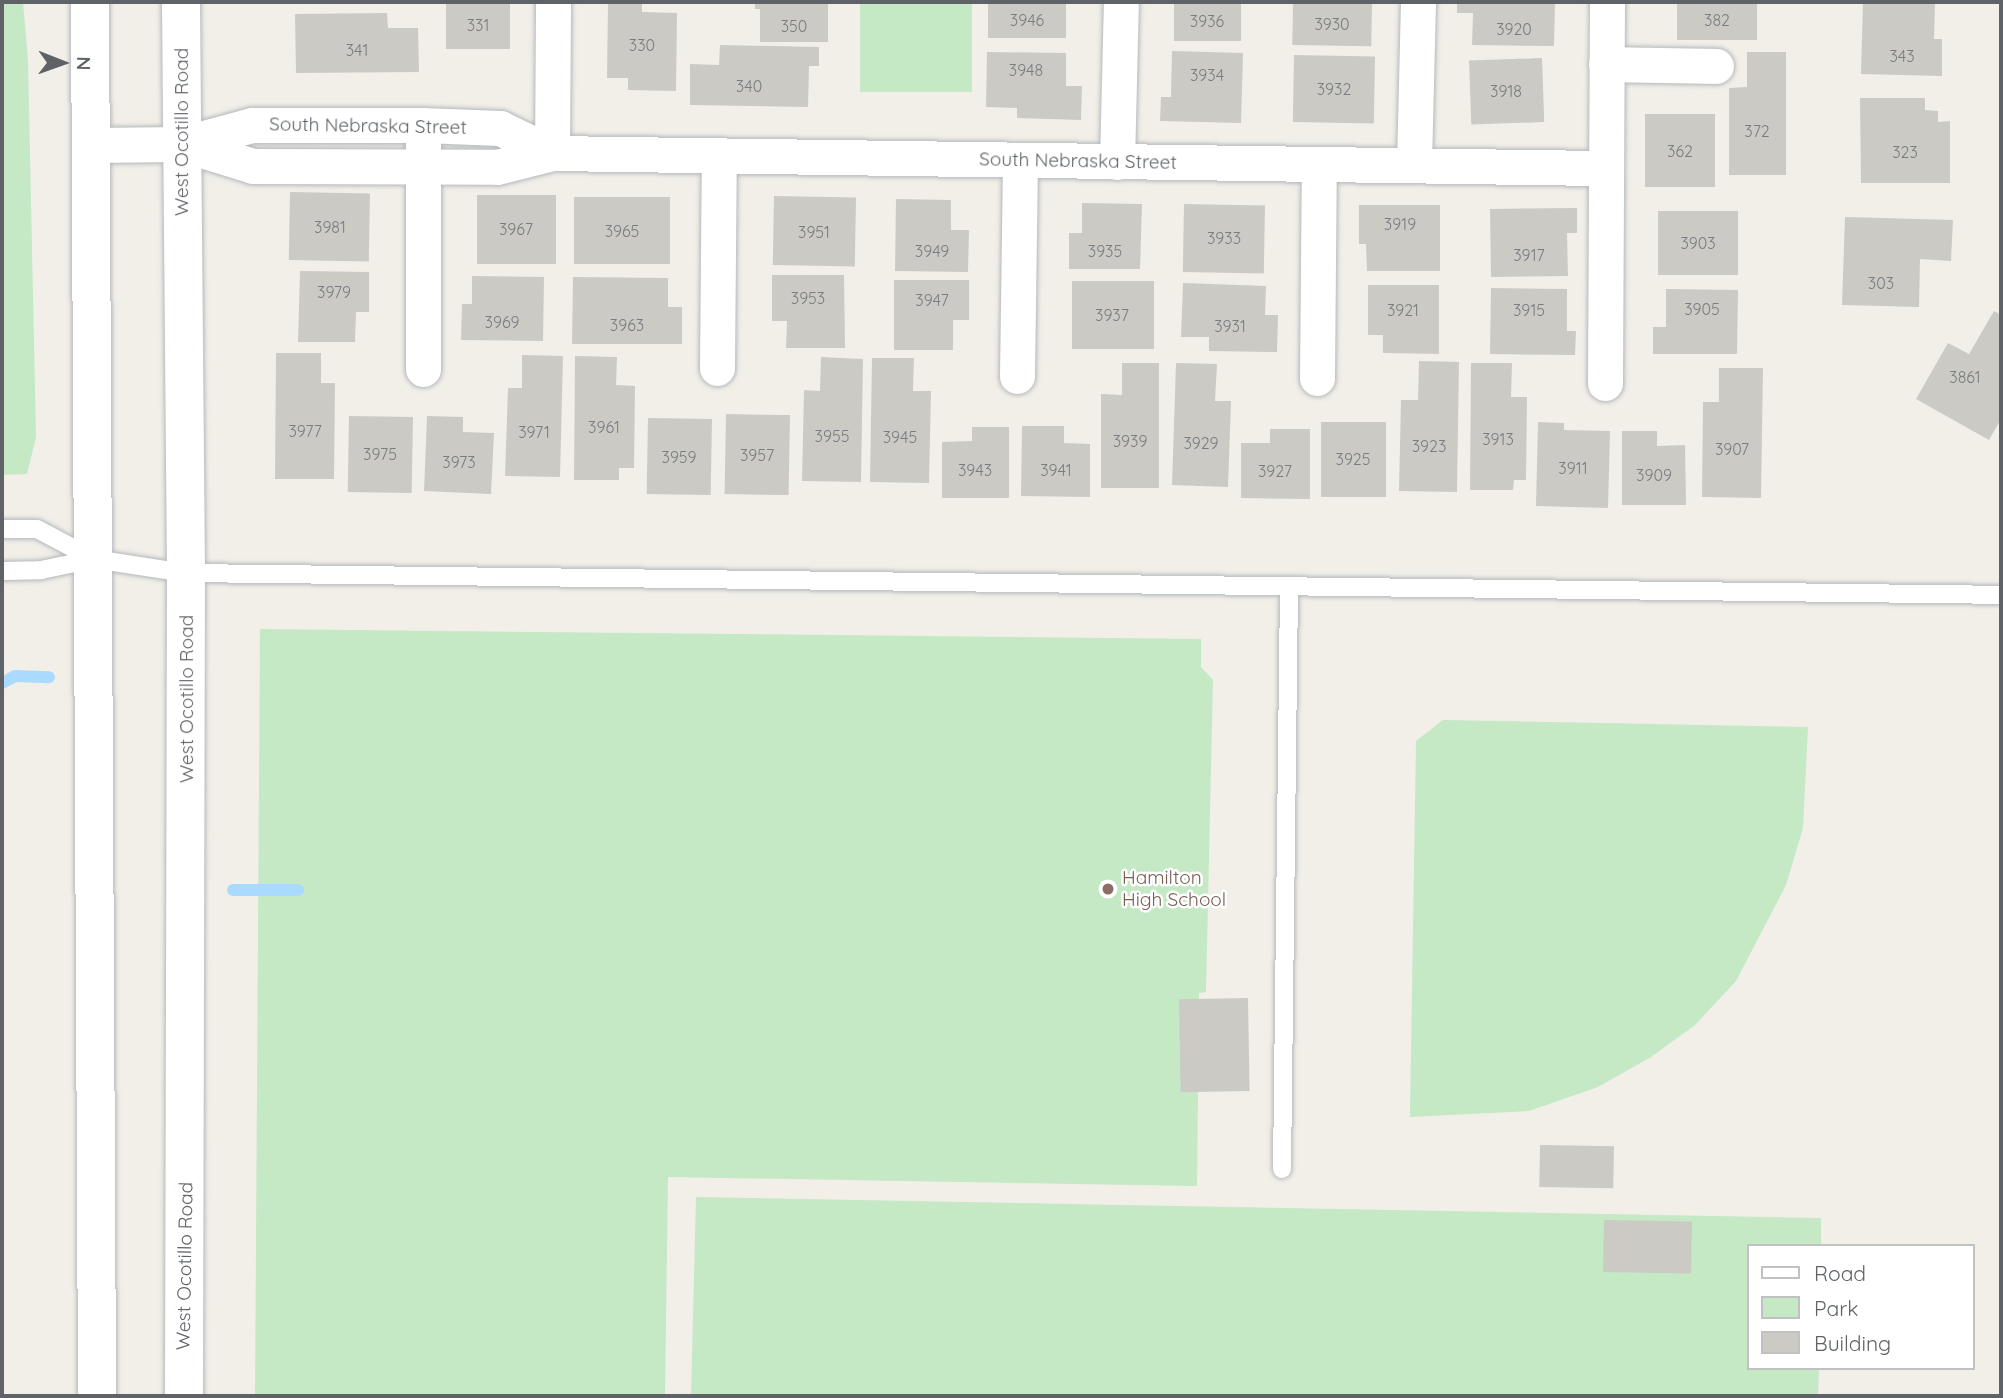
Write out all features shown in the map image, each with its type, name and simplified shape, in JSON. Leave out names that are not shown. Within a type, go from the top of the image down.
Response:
[{"type":"main road","points":[[90,2],[97,1396]]},
{"type":"main road","name":"West Ocotillo Road","points":[[181,2],[187,573],[184,1396]]},
{"type":"street","points":[[552,153],[553,2]]},
{"type":"street","points":[[1117,162],[1121,2]]},
{"type":"street","points":[[1414,165],[1418,2]]},
{"type":"street","points":[[1605,383],[1606,2]]},
{"type":"street","points":[[1606,64],[1716,66]]},
{"type":"street","name":"South Nebraska Street","points":[[90,145],[182,144],[252,125],[423,125],[500,128],[552,153]]},
{"type":"street","points":[[423,125],[423,369]]},
{"type":"street","name":"South Nebraska Street","points":[[182,144],[253,166],[497,167],[552,153],[719,158],[1605,167]]},
{"type":"street","points":[[717,368],[719,158]]},
{"type":"street","points":[[1017,376],[1020,160]]},
{"type":"street","points":[[1317,378],[1319,164]]},
{"type":"lane","points":[[2,529],[37,529],[94,559],[187,573],[2001,595]]},
{"type":"lane","points":[[2,570],[41,570],[94,559]]},
{"type":"lane","points":[[1282,1169],[1289,587]]},
{"type":"green space","points":[[2,2],[23,2],[28,61],[36,437],[27,474],[2,475]]},
{"type":"green space","points":[[860,2],[972,2],[972,92],[860,92]]},
{"type":"green space","points":[[260,629],[1201,639],[1201,667],[1213,680],[1206,992],[1199,993],[1197,1186],[668,1177],[665,1396],[255,1396]]},
{"type":"green space","points":[[1443,720],[1808,727],[1803,828],[1786,885],[1736,981],[1695,1025],[1651,1057],[1598,1087],[1529,1111],[1410,1117],[1416,741]]},
{"type":"green space","points":[[696,1197],[1821,1218],[1821,1244],[1748,1244],[1748,1370],[1819,1370],[1818,1396],[691,1396]]},
{"type":"building","points":[[446,2],[510,2],[510,49],[446,49]]},
{"type":"building","points":[[608,2],[642,2],[642,12],[677,13],[676,91],[628,90],[628,78],[607,78]]},
{"type":"building","points":[[755,2],[828,2],[828,42],[760,42],[760,9],[755,9]]},
{"type":"building","points":[[988,2],[1066,2],[1066,38],[988,38]]},
{"type":"building","points":[[1174,2],[1241,2],[1241,41],[1174,41]]},
{"type":"building","points":[[1293,2],[1372,3],[1371,46],[1292,45]]},
{"type":"building","points":[[1457,2],[1555,2],[1554,46],[1472,45],[1473,13],[1457,13]]},
{"type":"building","points":[[1677,2],[1757,2],[1757,40],[1677,40]]},
{"type":"building","points":[[1863,2],[1935,2],[1934,39],[1942,39],[1942,76],[1861,74]]},
{"type":"building","points":[[387,13],[388,28],[418,28],[419,72],[296,73],[295,14]]},
{"type":"building","points":[[720,45],[819,47],[819,66],[809,66],[808,107],[690,105],[690,64],[719,65]]},
{"type":"building","points":[[1172,51],[1243,53],[1241,123],[1160,121],[1161,97],[1171,97]]},
{"type":"building","points":[[987,52],[1066,53],[1066,86],[1082,86],[1081,120],[1017,118],[1017,108],[986,107]]},
{"type":"building","points":[[1747,52],[1786,52],[1786,175],[1729,175],[1729,88],[1747,87]]},
{"type":"building","points":[[1294,55],[1375,56],[1374,123],[1293,122]]},
{"type":"building","points":[[1542,58],[1544,122],[1471,125],[1469,61]]},
{"type":"building","points":[[1860,98],[1925,98],[1925,110],[1938,111],[1938,122],[1950,121],[1950,183],[1861,183]]},
{"type":"building","points":[[1645,114],[1715,114],[1715,187],[1645,187]]},
{"type":"building","points":[[290,192],[370,193],[369,261],[289,260]]},
{"type":"building","points":[[477,195],[556,195],[556,264],[477,264]]},
{"type":"building","points":[[774,196],[856,197],[855,266],[773,265]]},
{"type":"building","points":[[574,197],[670,197],[670,264],[574,264]]},
{"type":"building","points":[[896,199],[951,200],[951,230],[969,230],[968,272],[895,271]]},
{"type":"building","points":[[1082,203],[1142,204],[1140,269],[1069,269],[1069,233],[1082,233]]},
{"type":"building","points":[[1184,204],[1265,205],[1264,273],[1183,272]]},
{"type":"building","points":[[1359,205],[1440,205],[1440,271],[1367,271],[1366,244],[1359,244]]},
{"type":"building","points":[[1577,208],[1577,233],[1567,233],[1568,276],[1491,277],[1490,209]]},
{"type":"building","points":[[1658,211],[1738,211],[1738,275],[1658,275]]},
{"type":"building","points":[[1845,217],[1953,220],[1951,261],[1920,259],[1919,307],[1842,305]]},
{"type":"building","points":[[300,271],[369,272],[369,312],[356,312],[355,342],[298,342]]},
{"type":"building","points":[[772,275],[844,275],[845,348],[786,348],[787,321],[772,321]]},
{"type":"building","points":[[472,276],[544,277],[543,341],[461,340],[462,304],[472,304]]},
{"type":"building","points":[[573,277],[668,278],[668,307],[682,307],[682,344],[572,344]]},
{"type":"building","points":[[894,280],[969,280],[969,320],[953,320],[953,350],[894,350]]},
{"type":"building","points":[[1072,281],[1154,281],[1154,349],[1072,349]]},
{"type":"building","points":[[1183,283],[1266,286],[1265,315],[1278,315],[1277,352],[1209,351],[1209,337],[1181,337]]},
{"type":"building","points":[[1368,285],[1439,285],[1439,354],[1383,353],[1383,335],[1368,335]]},
{"type":"building","points":[[1491,288],[1567,289],[1567,331],[1576,331],[1575,355],[1490,354]]},
{"type":"building","points":[[1666,289],[1738,290],[1737,354],[1653,354],[1653,327],[1666,327]]},
{"type":"building","points":[[1994,311],[2001,315],[2001,419],[1989,440],[1916,399],[1948,343],[1969,354]]},
{"type":"building","points":[[276,353],[321,353],[321,383],[335,383],[334,479],[275,479]]},
{"type":"building","points":[[522,355],[563,356],[560,477],[505,476],[508,388],[522,388]]},
{"type":"building","points":[[575,356],[617,357],[616,385],[635,386],[634,468],[619,468],[619,480],[574,480]]},
{"type":"building","points":[[821,357],[863,359],[861,482],[802,481],[804,390],[820,391]]},
{"type":"building","points":[[872,358],[914,358],[913,391],[931,391],[929,483],[870,482]]},
{"type":"building","points":[[1419,361],[1459,362],[1457,492],[1399,491],[1401,400],[1418,400]]},
{"type":"building","points":[[1122,363],[1159,363],[1159,488],[1101,488],[1101,394],[1122,395]]},
{"type":"building","points":[[1176,363],[1217,364],[1215,401],[1231,401],[1228,487],[1172,485]]},
{"type":"building","points":[[1471,363],[1512,363],[1511,397],[1527,397],[1526,480],[1514,480],[1513,490],[1470,490]]},
{"type":"building","points":[[1719,368],[1763,368],[1761,498],[1702,497],[1703,402],[1719,402]]},
{"type":"building","points":[[726,414],[790,415],[789,495],[725,494]]},
{"type":"building","points":[[349,416],[413,417],[412,493],[348,492]]},
{"type":"building","points":[[427,416],[463,417],[463,432],[494,433],[491,494],[424,491]]},
{"type":"building","points":[[648,418],[712,419],[711,495],[647,494]]},
{"type":"building","points":[[1321,422],[1386,422],[1386,497],[1321,497]]},
{"type":"building","points":[[1538,422],[1564,423],[1564,430],[1610,431],[1608,508],[1536,506]]},
{"type":"building","points":[[1022,426],[1064,426],[1064,443],[1090,444],[1090,497],[1021,496]]},
{"type":"building","points":[[972,427],[1009,427],[1009,498],[942,498],[942,442],[972,441]]},
{"type":"building","points":[[1270,429],[1310,429],[1310,499],[1241,498],[1241,443],[1270,443]]},
{"type":"building","points":[[1622,431],[1657,431],[1657,446],[1685,445],[1686,505],[1622,505]]},
{"type":"building","points":[[1248,998],[1250,1091],[1181,1092],[1179,999]]},
{"type":"building","points":[[1540,1145],[1614,1146],[1613,1188],[1539,1187]]},
{"type":"building","points":[[1604,1220],[1692,1222],[1691,1274],[1603,1272]]},
{"type":"waterway","points":[[2,683],[15,676],[49,677]]},
{"type":"waterway","points":[[233,890],[298,890]]},
{"type":"place","name":"Hamilton High School","points":[[1108,889]]}]
